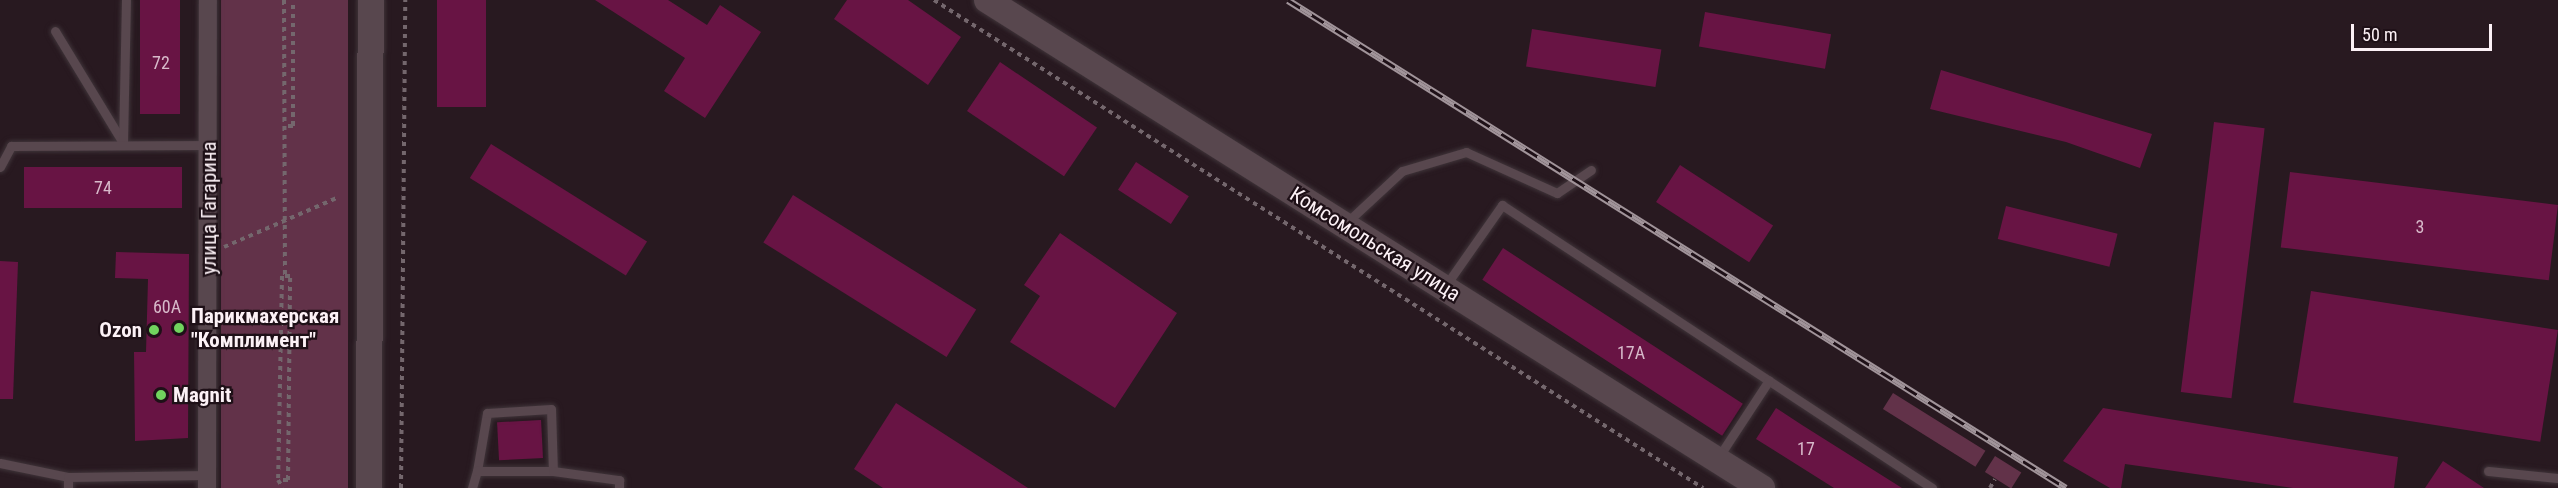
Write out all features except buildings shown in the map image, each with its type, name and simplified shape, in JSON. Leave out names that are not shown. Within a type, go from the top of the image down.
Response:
[{"type":"street","name":"улица Гагарина","points":[[207,482],[210,145],[208,0]]},
{"type":"street","points":[[369,488],[371,0]]},
{"type":"street","name":"Комсомольская улица","points":[[987,0],[1762,488]]},
{"type":"lane","points":[[123,143],[126,0]]},
{"type":"lane","points":[[55,31],[123,143]]},
{"type":"lane","points":[[0,167],[11,146],[123,143],[210,145]]},
{"type":"lane","points":[[1344,224],[1402,171],[1466,152],[1557,193],[1591,170]]},
{"type":"lane","points":[[1444,287],[1502,205],[1932,488]]},
{"type":"lane","points":[[1717,459],[1769,380]]},
{"type":"lane","points":[[472,488],[487,413],[551,409],[553,471]]},
{"type":"lane","points":[[0,463],[68,477],[137,476],[207,482]]},
{"type":"lane","points":[[477,471],[553,471],[619,480],[619,488]]},
{"type":"lane","points":[[2488,471],[2558,478]]},
{"type":"lane","points":[[137,476],[137,488]]},
{"type":"lane","points":[[68,477],[68,488]]},
{"type":"path","points":[[284,0],[283,125],[288,126],[292,126],[294,0]]},
{"type":"path","points":[[401,488],[405,0]]},
{"type":"path","points":[[934,0],[1703,488]]},
{"type":"path","points":[[285,276],[290,276],[288,480],[278,480],[288,126]]},
{"type":"path","points":[[209,254],[339,197]]},
{"type":"path","points":[[1990,488],[1995,479]]},
{"type":"path","points":[[282,480],[283,488]]},
{"type":"shaded area","points":[[221,0],[348,0],[348,488],[221,488]]},
{"type":"shaded area","points":[[1893,393],[1985,451],[1975,467],[1883,409]]},
{"type":"shaded area","points":[[1995,456],[2021,472],[2010,488],[1985,472]]},
{"type":"railway","points":[[1288,0],[2066,488]]},
{"type":"place","name":"Парикмахерская \"Комплимент\"","points":[[179,328]]},
{"type":"place","name":"Ozon","points":[[154,330]]},
{"type":"place","name":"Magnit","points":[[161,395]]}]
